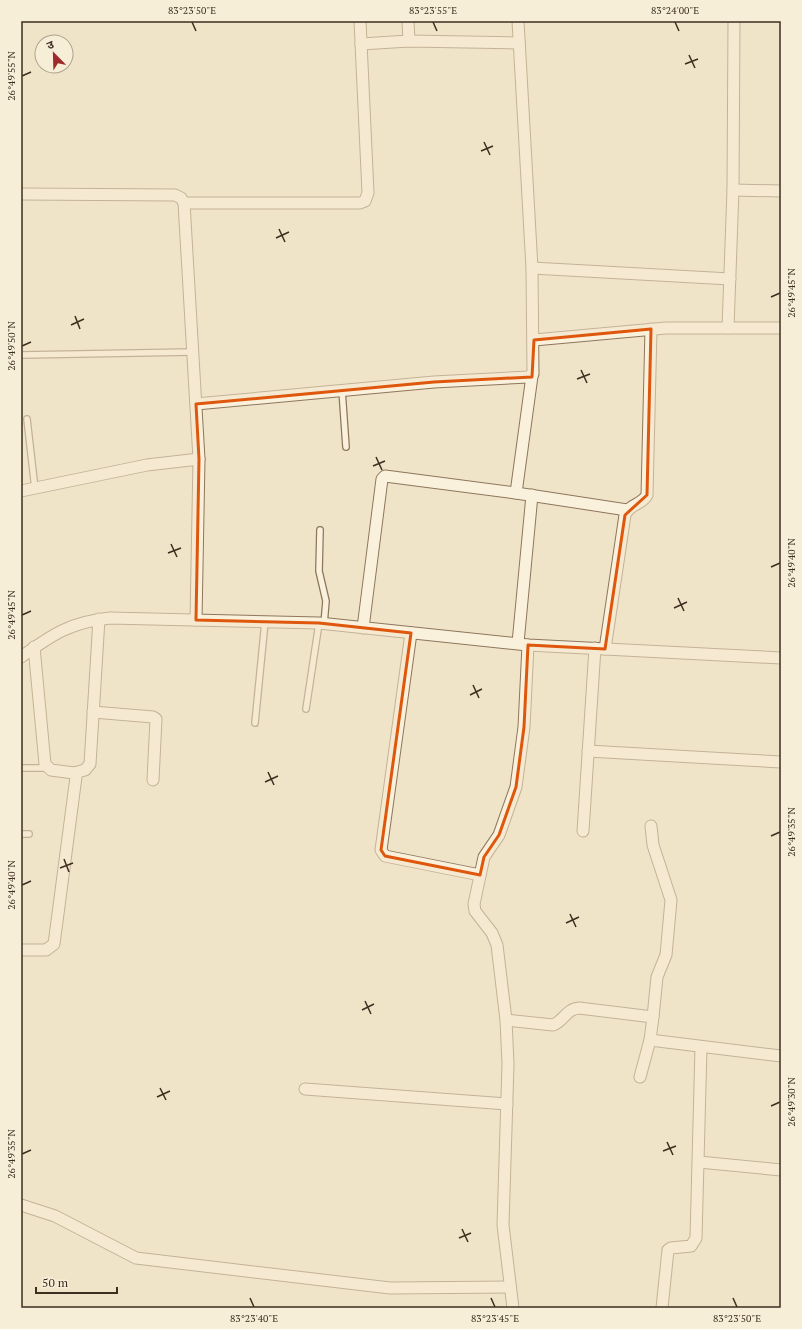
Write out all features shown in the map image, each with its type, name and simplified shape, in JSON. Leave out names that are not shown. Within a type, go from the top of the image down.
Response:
[{"type":"street","points":[[184,203],[360,203],[365,201],[368,193],[360,21]]},
{"type":"street","points":[[408,21],[409,41]]},
{"type":"street","points":[[516,493],[532,376],[535,371],[532,268],[518,21]]},
{"type":"street","points":[[728,328],[733,190],[734,21]]},
{"type":"street","points":[[361,44],[409,41],[519,43]]},
{"type":"street","points":[[733,190],[781,190]]},
{"type":"street","points":[[21,194],[175,195],[181,198],[184,203],[199,459],[196,620]]},
{"type":"street","points":[[532,268],[730,279]]},
{"type":"street","points":[[534,340],[651,330],[781,328]]},
{"type":"street","points":[[364,628],[382,479],[385,476],[532,495],[627,510],[641,502],[647,495],[651,330]]},
{"type":"street","points":[[196,404],[434,382],[532,376]]},
{"type":"street","points":[[21,491],[147,466],[199,459]]},
{"type":"street","points":[[513,1308],[503,1225],[508,1064],[506,1020],[497,945],[492,933],[475,911],[474,898],[484,857],[499,835],[516,787],[524,727],[523,644],[532,495]]},
{"type":"street","points":[[583,830],[588,751],[600,648],[627,510]]},
{"type":"street","points":[[34,647],[45,764],[51,770],[74,773],[85,770],[90,764],[99,619]]},
{"type":"street","points":[[21,657],[49,636],[70,626],[99,619],[322,624],[523,644],[781,658]]},
{"type":"street","points":[[411,633],[381,850],[385,856],[480,875]]},
{"type":"street","points":[[93,712],[153,717],[156,720],[153,780]]},
{"type":"street","points":[[588,751],[781,762]]},
{"type":"street","points":[[21,950],[46,950],[54,944],[76,777],[74,773]]},
{"type":"street","points":[[640,1077],[650,1040],[657,977],[666,955],[671,900],[653,845],[651,826]]},
{"type":"street","points":[[506,1020],[553,1025],[557,1024],[570,1010],[579,1008],[653,1017]]},
{"type":"street","points":[[650,1040],[781,1056]]},
{"type":"street","points":[[662,1308],[668,1250],[671,1248],[691,1246],[696,1238],[701,1047]]},
{"type":"street","points":[[305,1089],[507,1104]]},
{"type":"street","points":[[699,1162],[781,1170]]},
{"type":"street","points":[[21,1205],[55,1216],[136,1258],[390,1288],[510,1287]]},
{"type":"lane","points":[[21,355],[193,352]]},
{"type":"lane","points":[[342,390],[346,447]]},
{"type":"lane","points":[[27,419],[35,489]]},
{"type":"lane","points":[[306,709],[326,601],[319,571],[320,530]]},
{"type":"lane","points":[[255,723],[265,622]]},
{"type":"lane","points":[[21,768],[48,768]]},
{"type":"lane","points":[[21,834],[29,834]]},
{"type":"highlighted area","points":[[651,329],[647,495],[625,515],[605,649],[528,645],[524,727],[516,787],[499,835],[484,857],[480,875],[385,856],[381,850],[411,633],[319,623],[196,620],[199,459],[196,404],[434,382],[532,377],[534,340]]}]
